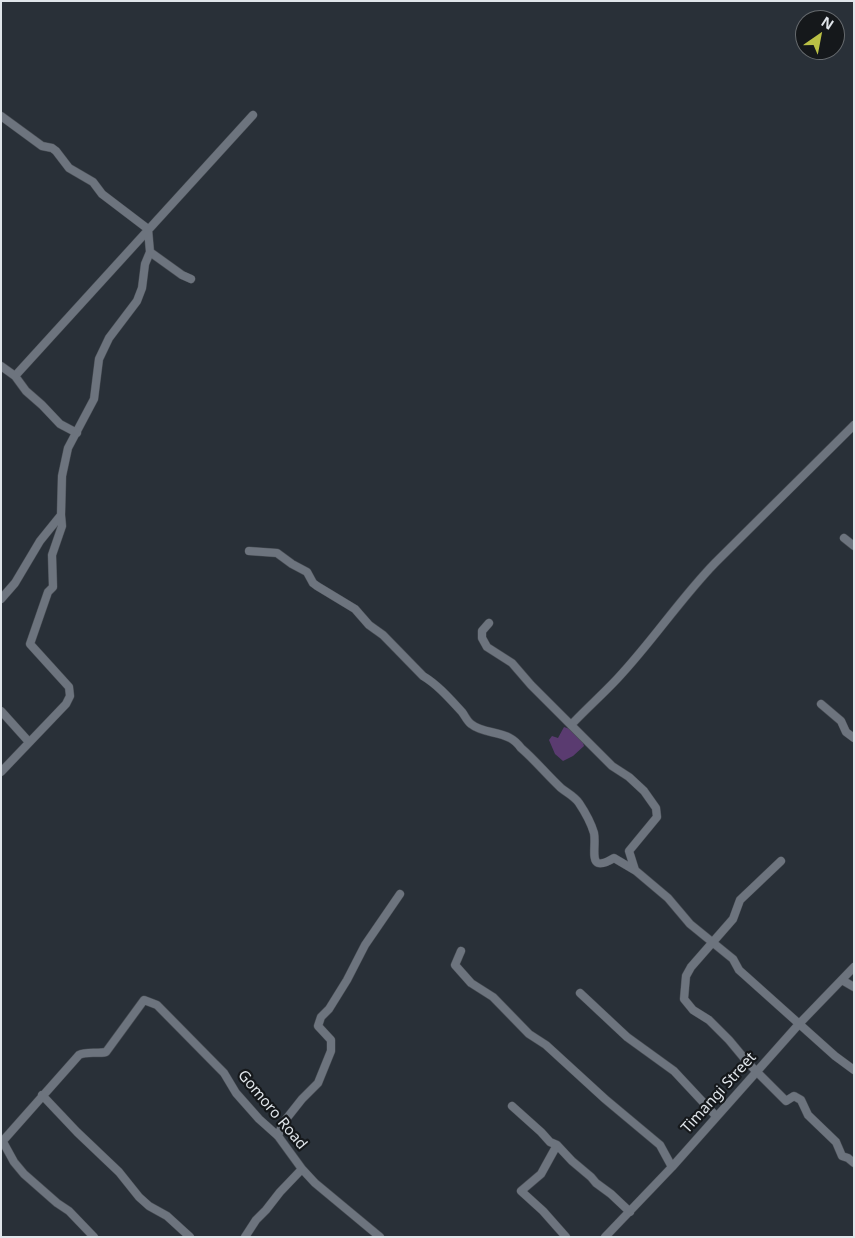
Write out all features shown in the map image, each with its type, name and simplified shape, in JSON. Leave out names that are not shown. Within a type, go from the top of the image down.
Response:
[{"type":"street","points":[[15,376],[253,115]]},
{"type":"street","points":[[1,116],[42,146],[56,151],[70,168],[93,182],[102,194],[148,229],[150,252],[145,264],[142,288],[137,301],[109,338],[99,359],[94,399],[68,448],[62,476],[62,526],[52,555],[53,587],[48,592],[30,644],[68,688],[70,696],[66,704],[1,772]]},
{"type":"street","points":[[150,252],[182,275],[191,279]]},
{"type":"street","points":[[1,366],[15,376],[26,391],[60,424],[76,433]]},
{"type":"street","points":[[571,725],[617,679],[653,637],[690,588],[854,425]]},
{"type":"street","points":[[1,599],[19,577],[40,541],[61,515]]},
{"type":"street","points":[[844,538],[854,546]]},
{"type":"street","points":[[249,551],[278,553],[292,564],[307,572],[313,583],[354,609],[369,625],[382,635],[457,707],[469,723],[480,730],[487,730],[511,738],[561,788],[577,800],[590,822],[594,835],[594,858],[599,864],[604,864],[614,858],[636,871],[675,905],[690,924],[732,958],[739,970],[854,1070]]},
{"type":"street","points":[[490,623],[482,631],[482,638],[487,647],[512,663],[612,766],[629,777],[644,791],[656,808],[657,816],[630,851],[632,863],[636,871]]},
{"type":"street","points":[[821,704],[841,721],[846,732],[854,738]]},
{"type":"street","points":[[1,711],[29,742]]},
{"type":"street","points":[[781,861],[740,900],[733,919],[691,967],[686,976],[684,1000],[729,1040],[748,1064],[786,1101],[794,1096],[801,1100],[808,1115],[836,1142],[842,1156],[854,1163]]},
{"type":"street","points":[[278,1136],[283,1122],[302,1098],[318,1083],[331,1051],[331,1040],[318,1026],[321,1017],[334,1002],[348,980],[365,945],[400,894]]},
{"type":"street","points":[[461,950],[455,965],[471,983],[493,997],[529,1034],[546,1045],[605,1099],[644,1130],[660,1145],[672,1167]]},
{"type":"street","name":"Timangi Street","points":[[605,1237],[672,1167],[799,1024],[854,967]]},
{"type":"street","points":[[842,980],[854,987]]},
{"type":"street","points":[[580,993],[627,1037],[674,1071],[716,1116]]},
{"type":"street","name":"Gomoro Road","points":[[42,1095],[79,1055],[82,1053],[97,1054],[106,1052],[144,1000],[157,1005],[224,1073],[236,1093],[259,1119],[278,1136],[302,1169],[315,1183],[380,1237]]},
{"type":"street","points":[[88,1235],[68,1211],[24,1174],[2,1142],[42,1095],[119,1172],[140,1197],[150,1206],[168,1216],[190,1237]]},
{"type":"street","points":[[512,1106],[550,1142],[557,1145],[596,1184],[611,1194],[630,1212]]},
{"type":"street","points":[[557,1145],[541,1174],[521,1191],[543,1211],[566,1237]]},
{"type":"street","points":[[249,1236],[256,1220],[302,1169]]},
{"type":"shaded area","points":[[564,727],[577,734],[584,746],[573,756],[563,761],[555,754],[549,740],[552,736],[558,738]]}]
